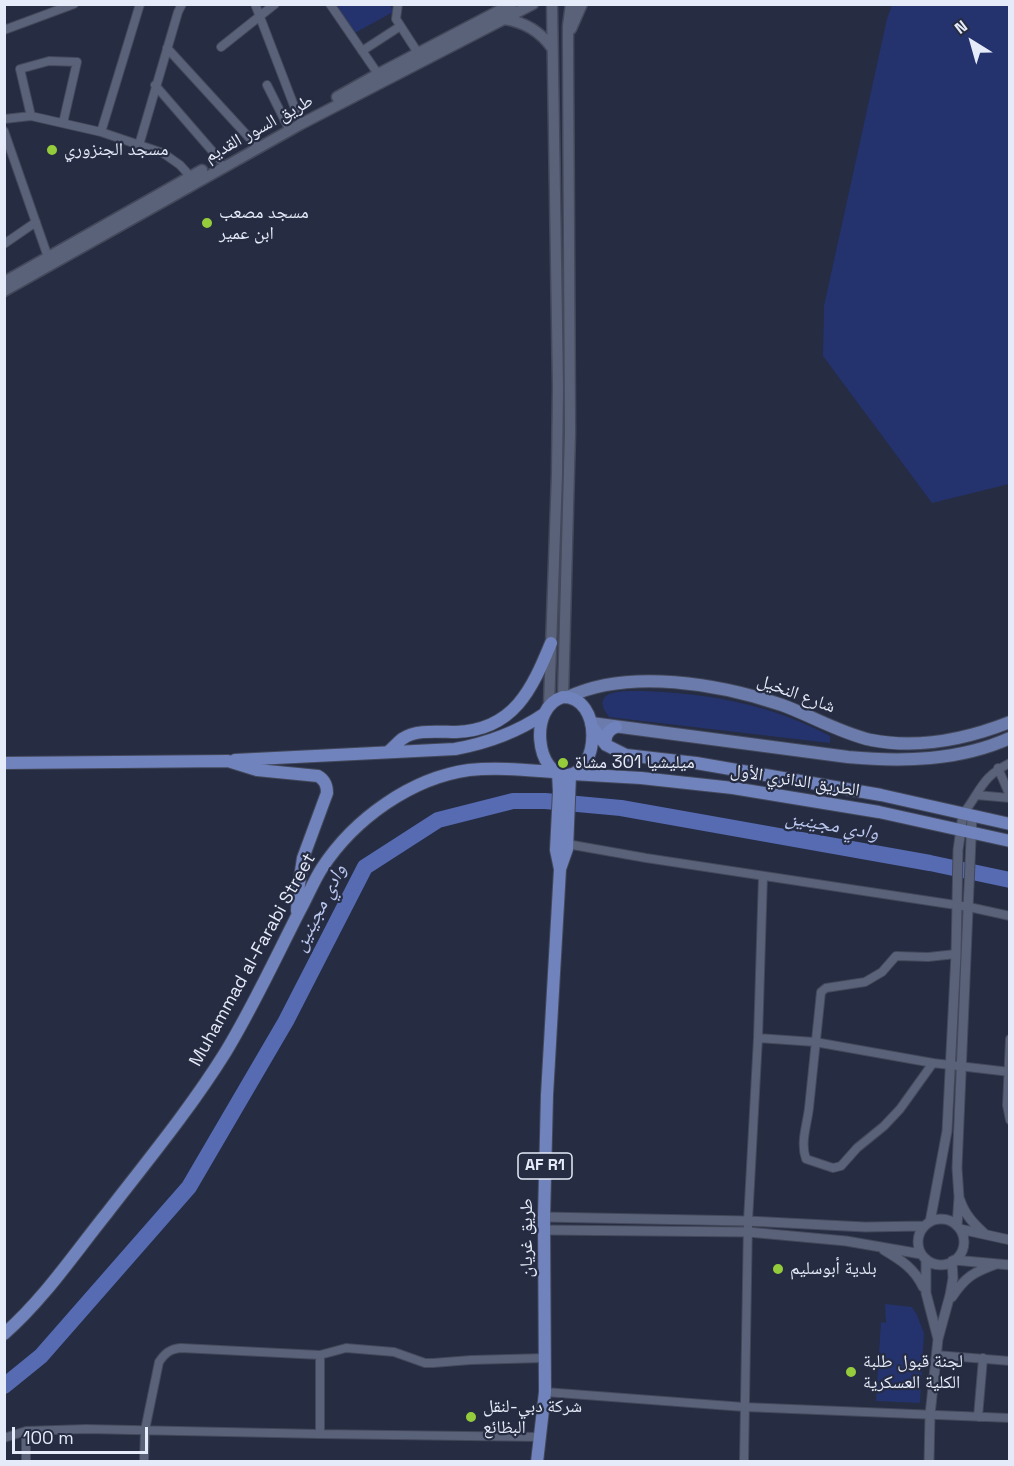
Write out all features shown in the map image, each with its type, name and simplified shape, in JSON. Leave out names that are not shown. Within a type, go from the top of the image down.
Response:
[{"type":"highway","points":[[388,752],[409,735],[474,729],[493,723],[512,711],[527,693],[538,674],[551,643]]},
{"type":"highway","points":[[4,764],[228,761],[455,749],[481,744],[518,730],[553,701],[565,697],[578,700],[582,704],[592,725],[592,742],[581,769],[564,773],[546,761],[541,748],[540,732],[546,709]]},
{"type":"highway","name":"الطريق الدائري الأول","points":[[592,725],[606,745],[619,753],[633,757],[696,763],[881,795],[1010,824]]},
{"type":"highway","points":[[606,745],[606,735],[616,727]]},
{"type":"highway","points":[[228,761],[257,770],[318,776],[326,785],[327,793],[303,858],[297,915]]},
{"type":"highway","name":"Muhammad al-Farabi Street","points":[[4,1334],[37,1302],[194,1101],[240,1028],[322,868],[341,844],[370,816],[404,793],[443,776],[470,770],[500,769],[564,773]]},
{"type":"highway","name":"الطريق الدائري الأول","points":[[564,773],[641,778],[733,788],[879,812],[1010,842]]},
{"type":"highway","name":"طريق غريان","points":[[560,870],[567,844],[564,821],[564,773]]},
{"type":"highway","name":"طريق غريان","points":[[537,1461],[545,1392],[544,1223],[547,1095],[560,870],[556,850],[564,821]]},
{"type":"main road","name":"طريق السور القديم","points":[[4,282],[49,261],[300,121],[378,74],[512,4]]},
{"type":"main road","name":"طريق السور القديم","points":[[4,291],[49,261],[190,176],[287,125],[300,121],[533,4]]},
{"type":"main road","points":[[546,709],[551,643],[558,387],[552,4]]},
{"type":"main road","points":[[565,697],[570,432],[568,34],[571,4]]},
{"type":"main road","points":[[568,34],[582,4]]},
{"type":"main road","points":[[504,20],[531,28],[552,48]]},
{"type":"main road","name":"شارع النخيل","points":[[565,697],[586,689],[615,683],[667,682],[708,686],[746,694],[781,705],[860,737],[898,743],[960,737],[1010,722]]},
{"type":"main road","points":[[592,725],[848,757],[889,759],[919,759],[948,755],[985,747],[1010,738]]},
{"type":"street","points":[[4,30],[74,4]]},
{"type":"street","points":[[101,132],[140,4]]},
{"type":"street","points":[[139,145],[182,4]]},
{"type":"street","points":[[255,4],[300,121]]},
{"type":"street","points":[[221,46],[274,4]]},
{"type":"street","points":[[330,4],[378,74]]},
{"type":"street","points":[[398,4],[396,20],[418,53]]},
{"type":"street","points":[[362,51],[399,27]]},
{"type":"street","points":[[167,48],[254,143]]},
{"type":"street","points":[[31,116],[20,69],[49,61],[77,62],[63,123]]},
{"type":"street","points":[[156,85],[220,160]]},
{"type":"street","points":[[267,85],[287,125]]},
{"type":"street","points":[[4,119],[31,116],[101,132],[163,153],[180,165],[190,176]]},
{"type":"street","points":[[4,131],[49,261]]},
{"type":"street","points":[[4,244],[36,222]]},
{"type":"street","points":[[953,1261],[959,1256],[964,1243],[959,1227],[957,1168],[971,850],[966,832],[967,815],[985,780],[998,768],[1010,763]]},
{"type":"street","points":[[974,799],[1010,797],[998,768]]},
{"type":"street","points":[[927,1224],[946,1131],[956,954],[958,850],[966,832]]},
{"type":"street","points":[[567,844],[763,876],[969,902],[1010,916]]},
{"type":"street","points":[[744,1461],[748,1221],[758,1038],[763,876]]},
{"type":"street","points":[[933,1063],[900,1109],[857,1148],[841,1166],[833,1168],[806,1159],[803,1151],[821,992],[826,988],[865,982],[882,972],[896,956],[928,957],[956,954]]},
{"type":"street","points":[[758,1038],[815,1042],[933,1063],[1009,1072]]},
{"type":"street","points":[[1010,1039],[1007,1105],[1010,1120]]},
{"type":"street","points":[[959,1197],[970,1221],[985,1234]]},
{"type":"street","points":[[938,1339],[926,1293],[923,1256],[918,1240],[920,1232],[927,1224],[937,1219],[944,1219],[959,1227],[1010,1240]]},
{"type":"street","points":[[544,1223],[748,1221],[865,1227],[927,1224]]},
{"type":"street","points":[[544,1223],[748,1232],[877,1246],[923,1256],[931,1263],[938,1264],[953,1261],[1010,1265]]},
{"type":"street","points":[[877,1246],[909,1266],[926,1293]]},
{"type":"street","points":[[929,1461],[930,1415],[936,1355],[953,1278],[953,1261]]},
{"type":"street","points":[[947,1305],[965,1281],[977,1271],[996,1264]]},
{"type":"street","points":[[144,1461],[145,1430],[159,1362],[164,1354],[172,1349],[320,1355],[346,1348],[394,1352],[425,1363],[545,1359]]},
{"type":"street","points":[[320,1355],[320,1434]]},
{"type":"street","points":[[936,1355],[1010,1361]]},
{"type":"street","points":[[978,1417],[983,1358]]},
{"type":"street","points":[[545,1392],[744,1407],[1010,1418]]},
{"type":"street","points":[[4,1438],[26,1431],[86,1429],[540,1437]]},
{"type":"street","points":[[26,1431],[26,1461]]},
{"type":"shaded area","points":[[337,5],[390,5],[393,12],[353,34]]},
{"type":"shaded area","points":[[892,5],[1009,5],[1009,484],[932,503],[823,356],[824,306]]},
{"type":"shaded area","points":[[644,691],[716,698],[762,708],[830,736],[830,743],[609,717],[603,708],[606,696],[612,693]]},
{"type":"shaded area","points":[[885,1304],[912,1307],[924,1333],[920,1403],[876,1401],[881,1322],[886,1323]]},
{"type":"waterway","name":"وادي مجينين","points":[[4,1386],[41,1356],[189,1187],[286,1021],[365,867],[438,820],[513,801],[545,801],[621,808],[930,863],[1010,880]]},
{"type":"place","name":"مسجد الجنزوري","points":[[52,150]]},
{"type":"place","name":"مسجد مصعب ابن عمير","points":[[207,223]]},
{"type":"place","name":"ميليشيا 301 مشاة","points":[[563,763]]},
{"type":"place","name":"بلدية أبوسليم","points":[[778,1269]]},
{"type":"place","name":"لجنة قبول طلبة الكلية العسكرية","points":[[851,1372]]},
{"type":"place","name":"شركة دبي-لنقل البظائع","points":[[471,1417]]}]
